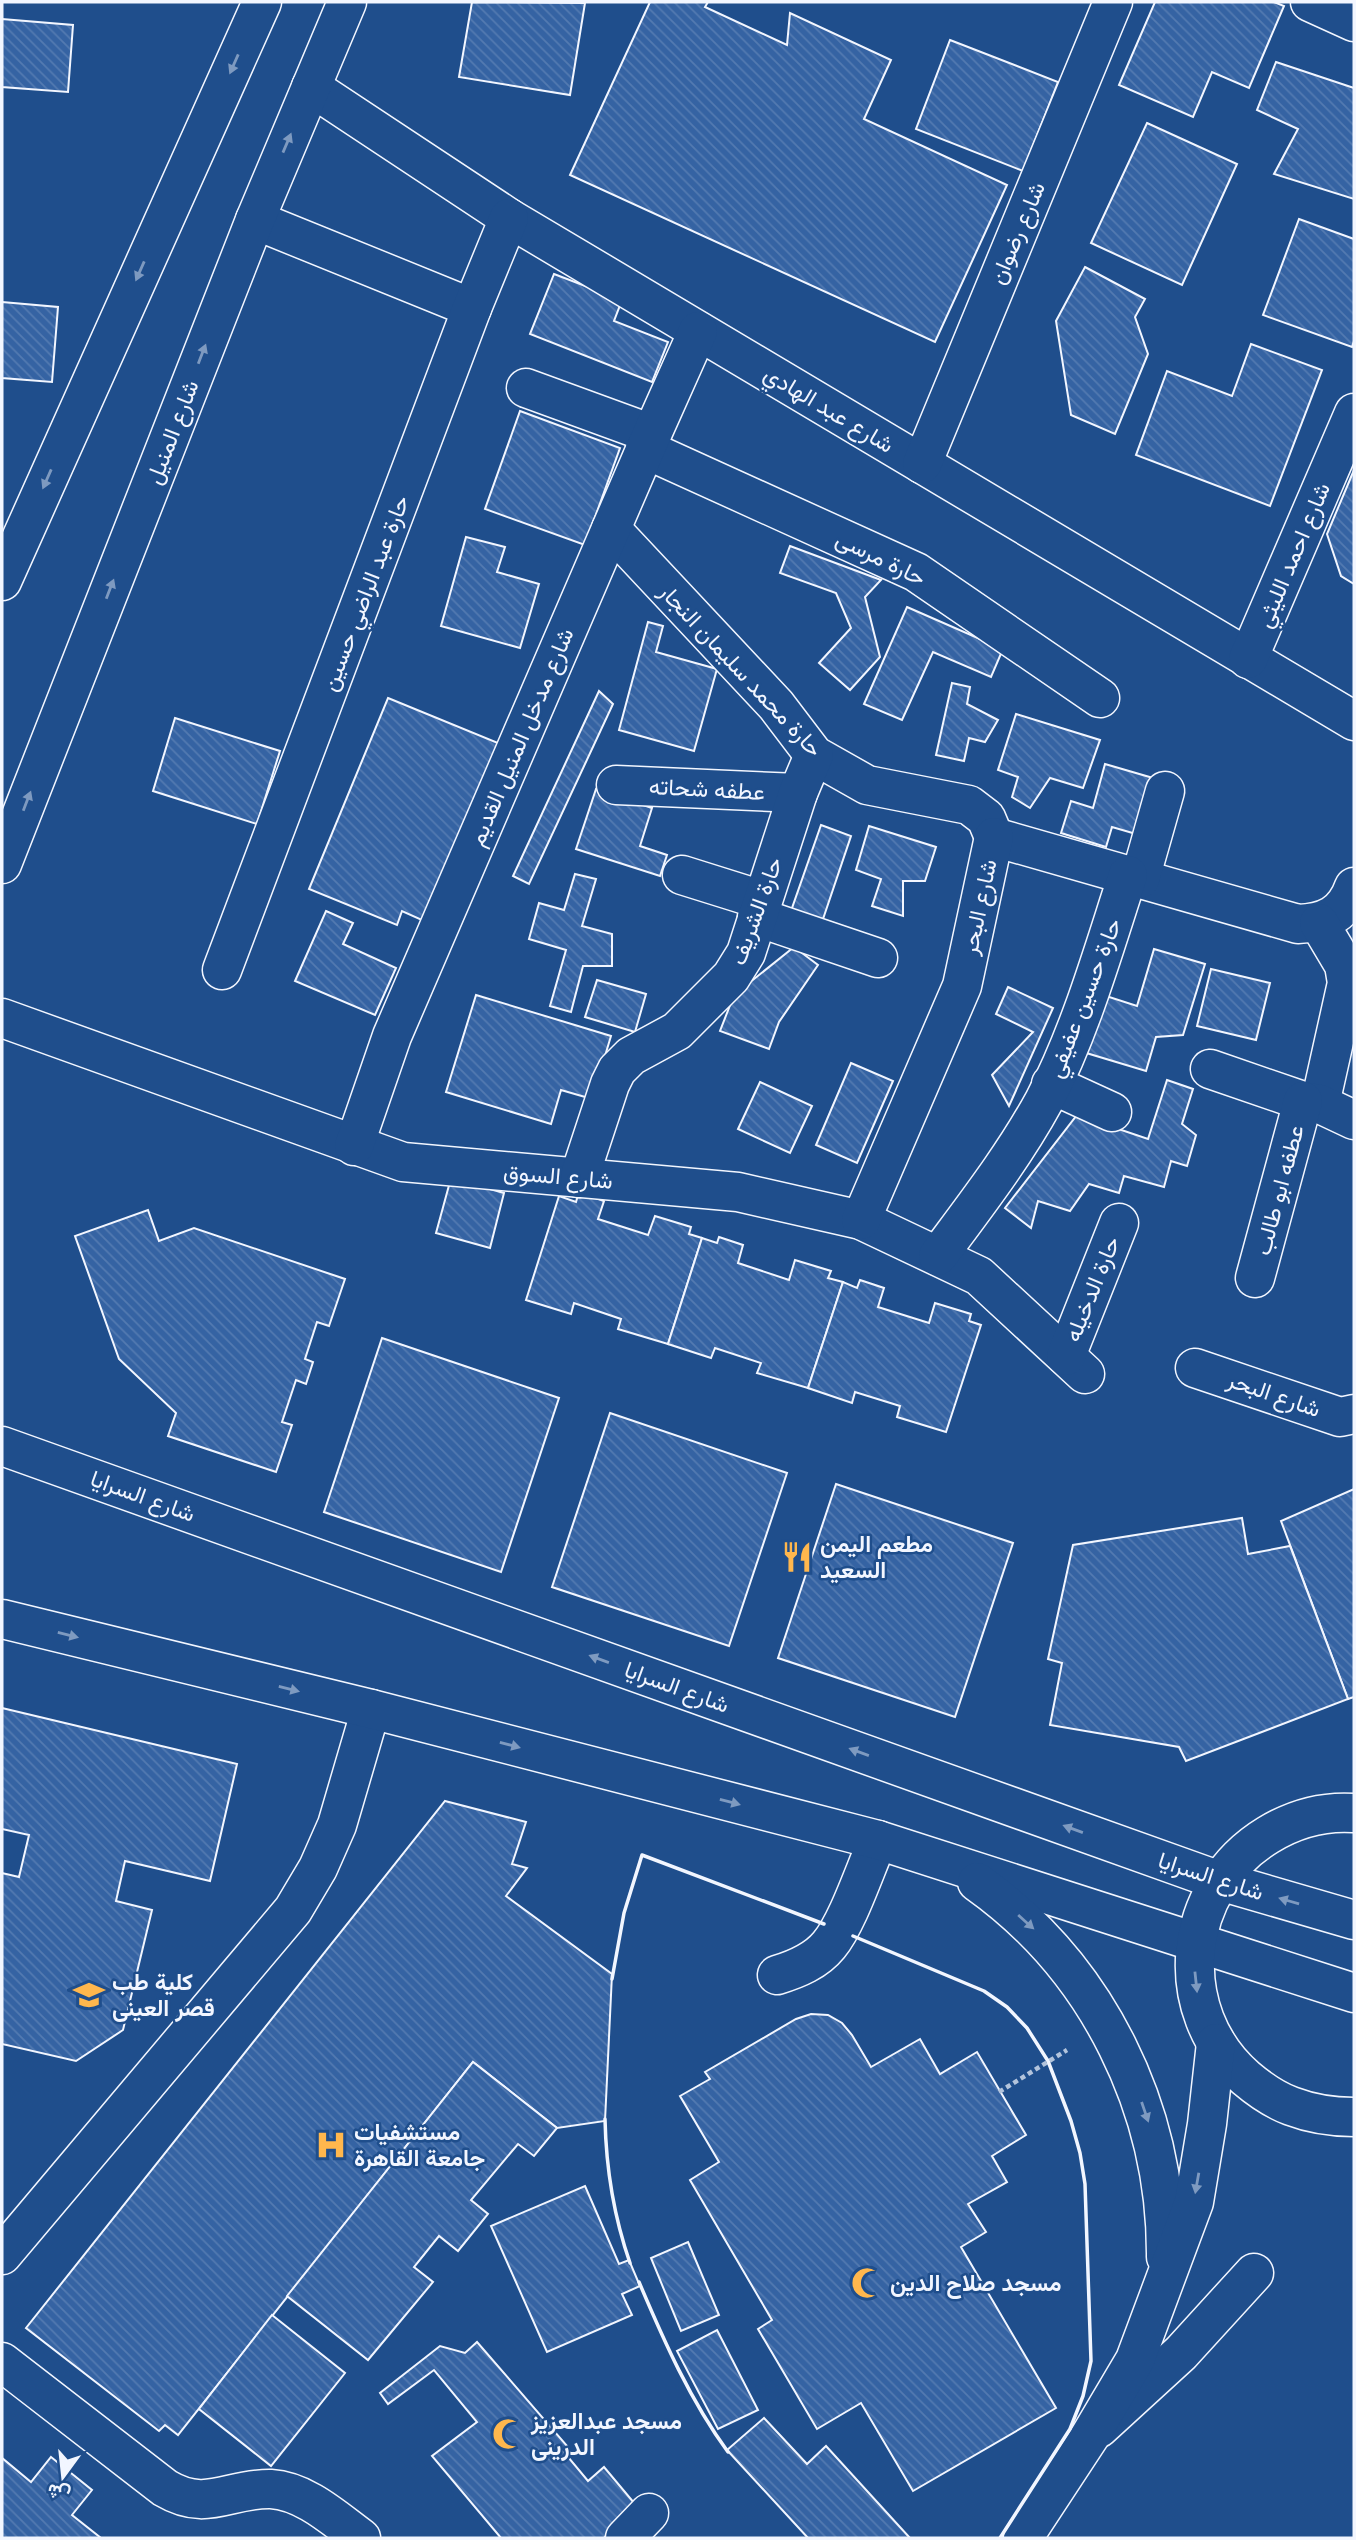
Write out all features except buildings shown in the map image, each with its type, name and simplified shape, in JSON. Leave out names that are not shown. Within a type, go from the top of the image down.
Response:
[{"type":"street","points":[[5,562],[262,2]]},
{"type":"street","name":"شارع المنيل","points":[[2,864],[255,220],[347,2]]},
{"type":"street","name":"شارع رضوان","points":[[922,464],[1113,2]]},
{"type":"street","points":[[1310,2],[1354,22]]},
{"type":"street","name":"شارع عبد الهادي","points":[[311,87],[509,218],[1354,721]]},
{"type":"street","name":"حارة عبد الراضي حسين","points":[[222,970],[472,308],[509,218]]},
{"type":"street","points":[[255,220],[472,308]]},
{"type":"street","name":"شارع مدخل المنيل القديم","points":[[354,1146],[392,1036],[698,331]]},
{"type":"street","name":"حارة مرسى","points":[[526,388],[648,442],[916,572],[1100,698]]},
{"type":"street","name":"شارع احمد الليثي","points":[[1248,659],[1354,413]]},
{"type":"street","name":"حارة محمد سليمان النجار","points":[[611,529],[776,705],[814,755],[867,785],[969,805],[986,818],[993,837]]},
{"type":"street","name":"حارة الشريف","points":[[579,1178],[617,1070],[631,1056],[677,1031],[731,977],[746,953],[798,793],[814,755]]},
{"type":"street","name":"عطفه شحاته","points":[[616,785],[798,793]]},
{"type":"street","name":"حارة حسين عفيفي","points":[[938,1256],[1016,1149],[1051,1084],[1077,1027],[1165,791]]},
{"type":"street","name":"شارع البحر","points":[[861,1220],[962,986],[993,837],[1298,924],[1319,923]]},
{"type":"street","points":[[682,875],[878,958]]},
{"type":"street","points":[[1319,923],[1336,913],[1350,898],[1354,887]]},
{"type":"street","name":"عطفه ابو طالب","points":[[1255,1278],[1347,983],[1343,965],[1319,923]]},
{"type":"street","name":"شارع السوق","points":[[2,1018],[403,1162],[738,1192],[861,1220],[979,1276],[1075,1365]]},
{"type":"street","points":[[1210,1069],[1354,1120]]},
{"type":"street","points":[[1051,1084],[1112,1112]]},
{"type":"street","name":"حارة الدخيله","points":[[1075,1365],[1119,1223]]},
{"type":"street","name":"شارع البحر","points":[[1195,1367],[1340,1417],[1354,1414]]},
{"type":"street","name":"شارع السرايا","points":[[2,1446],[1220,1881],[1354,1920]]},
{"type":"street","points":[[2,1619],[371,1709],[878,1840],[1354,1993]]},
{"type":"street","points":[[2,2255],[293,1910],[318,1868],[337,1825],[371,1709]]},
{"type":"street","points":[[1310,1817],[1354,1784]]},
{"type":"street","points":[[1354,1813],[1340,1812],[1310,1817],[1282,1826],[1237,1859],[1208,1900],[1200,1922],[1195,1969],[1197,1995],[1204,2020],[1216,2043],[1235,2068],[1260,2090],[1289,2106],[1320,2115],[1354,2117]]},
{"type":"street","points":[[778,1975],[797,1969],[828,1946],[839,1930],[878,1840]]},
{"type":"street","points":[[953,1865],[998,1897],[1040,1935],[1077,1978],[1107,2026],[1131,2073],[1149,2122],[1161,2173],[1166,2227],[1166,2279]]},
{"type":"street","points":[[1023,2538],[1090,2436],[1135,2360],[1194,2203],[1207,2124],[1216,2043]]},
{"type":"street","points":[[1090,2436],[1181,2353],[1254,2273]]},
{"type":"street","points":[[2,2362],[164,2488],[179,2496],[212,2500],[250,2490],[273,2489],[316,2505],[361,2538]]},
{"type":"path","points":[[999,2092],[1107,2026]]},
{"type":"wall","points":[[612,1979],[624,1913],[642,1855],[824,1924]]},
{"type":"wall","points":[[853,1936],[984,1991],[1007,2007],[1027,2028],[1048,2061],[1080,2153],[1085,2184],[1091,2361],[1083,2396],[1070,2429],[1000,2538]]},
{"type":"wall","points":[[605,2119],[612,2192],[630,2263]]},
{"type":"wall","points":[[639,2282],[690,2391],[728,2452]]},
{"type":"place","name":"مطعم اليمن السعيد","points":[[797,1557]]},
{"type":"place","name":"كلية طب قصر العينى","points":[[89,1995]]},
{"type":"place","name":"مستشفيات جامعة القاهرة","points":[[331,2145]]},
{"type":"place","name":"مسجد صلاح الدين","points":[[867,2283]]},
{"type":"place","name":"مسجد عبدالعزيز الدرينى","points":[[508,2434]]}]
